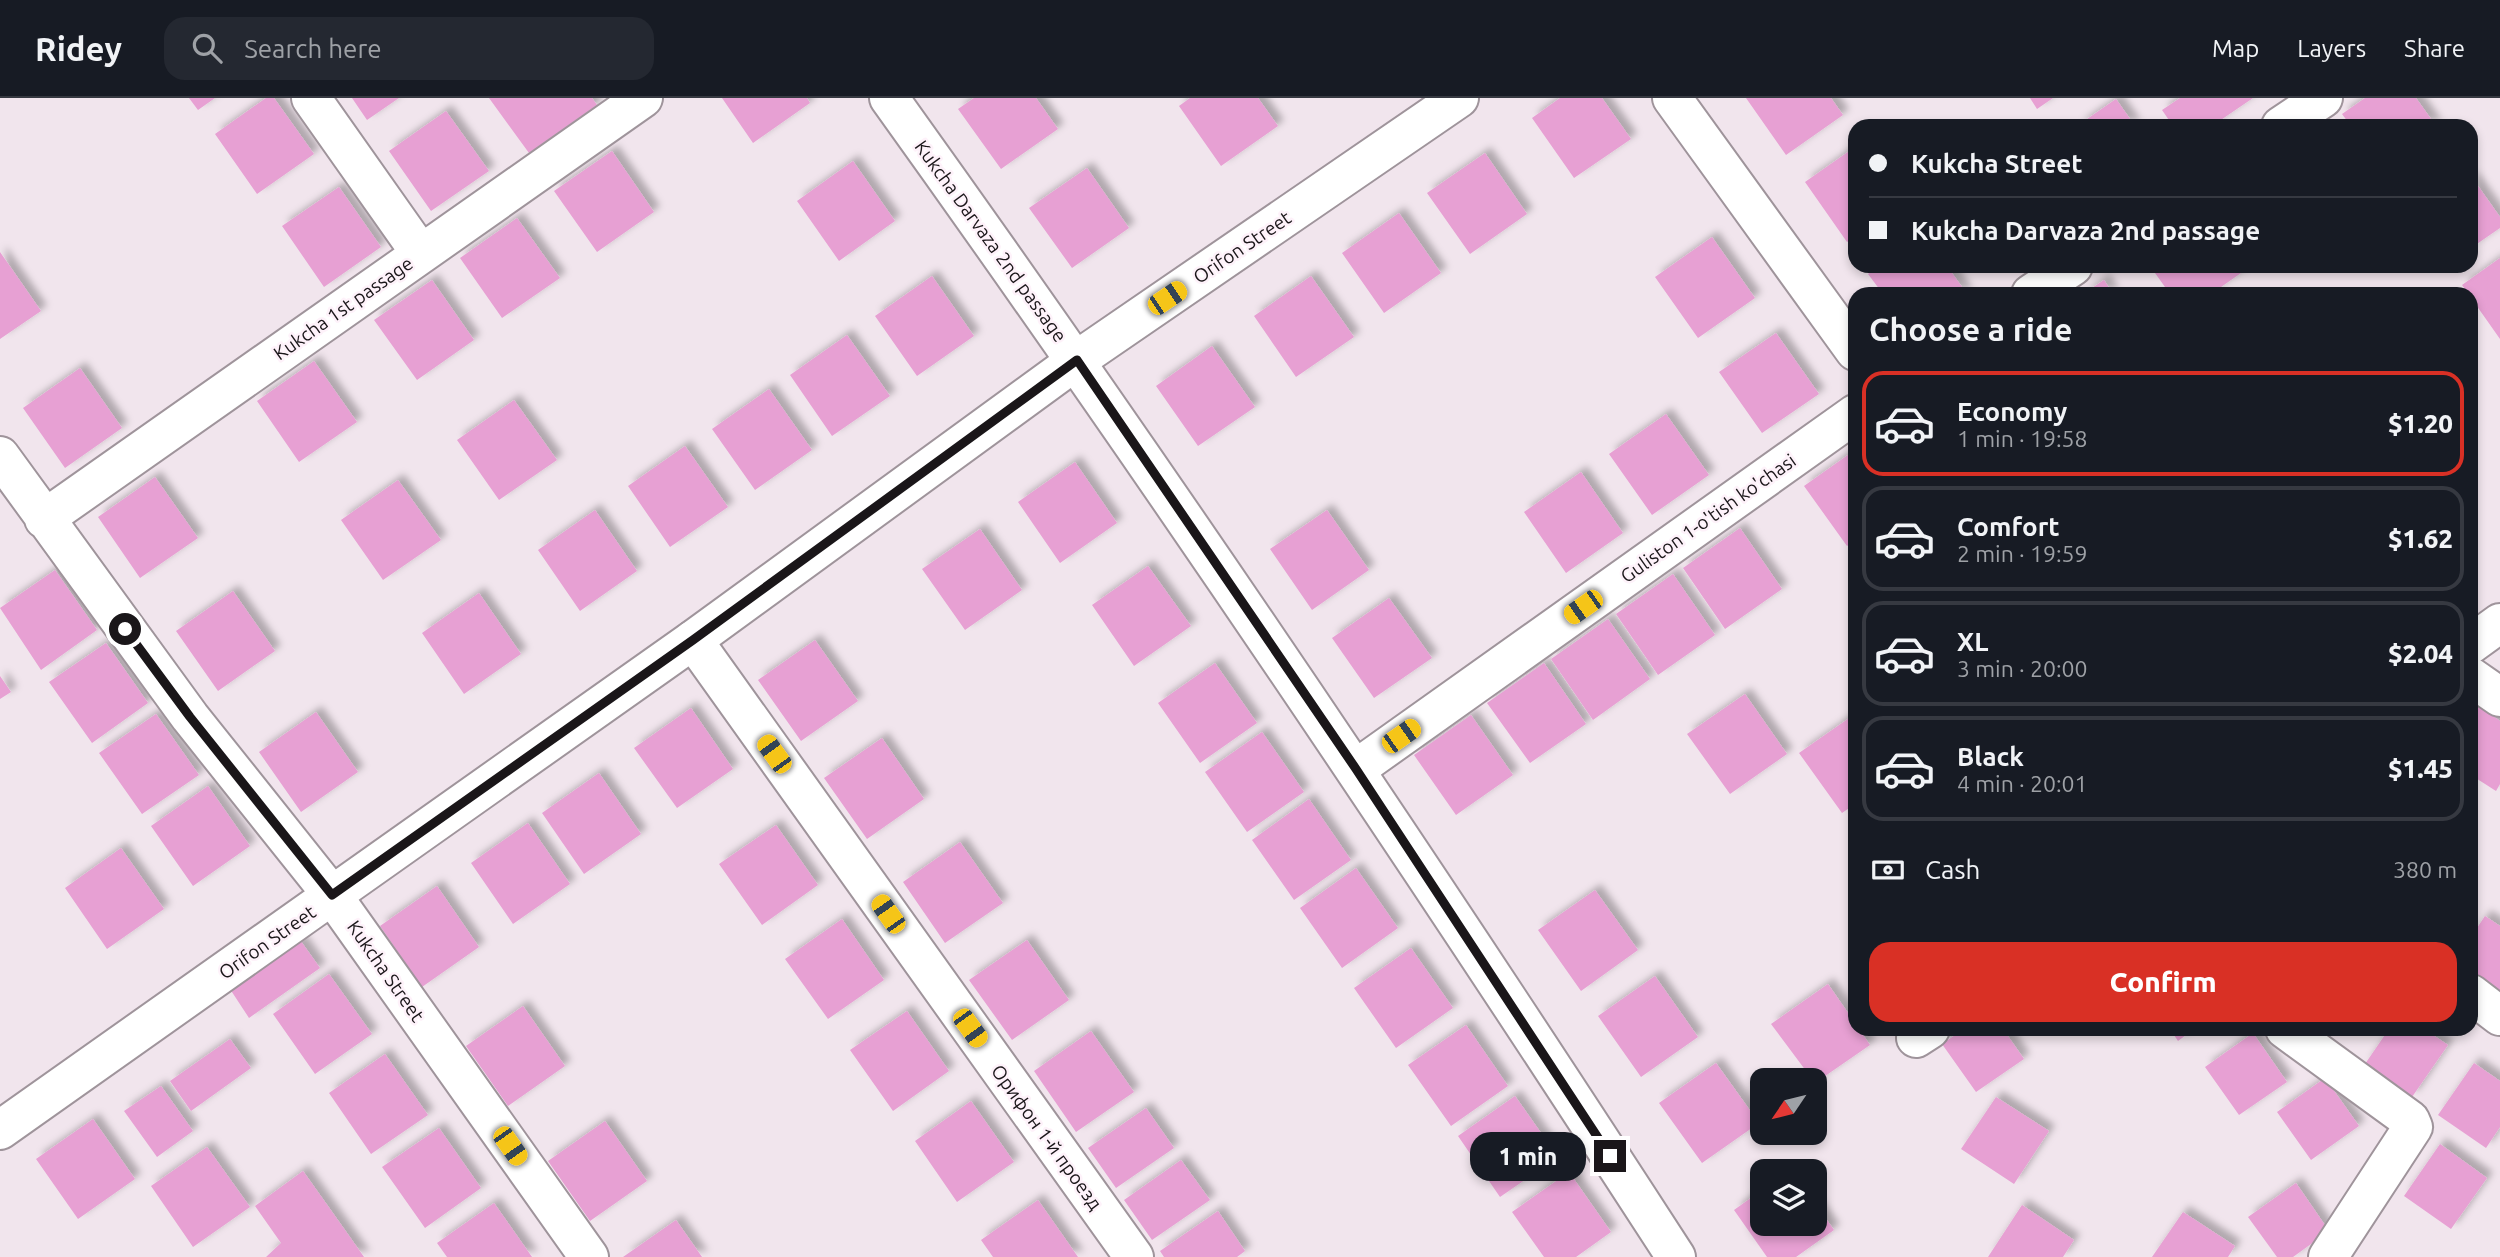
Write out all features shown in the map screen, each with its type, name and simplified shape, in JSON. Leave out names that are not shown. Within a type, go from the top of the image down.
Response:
[{"type":"street","points":[[311,98],[421,254]]},
{"type":"street","name":"Kukcha 1st passage","points":[[44,519],[643,98]]},
{"type":"street","name":"Kukcha Darvaza 2nd passage","points":[[888,98],[1077,360],[1356,769],[1676,1257]]},
{"type":"street","name":"Orifon Street","points":[[0,1130],[693,640],[1077,360],[1459,98]]},
{"type":"street","points":[[1672,98],[1848,341]]},
{"type":"street","points":[[2292,119],[2323,98]]},
{"type":"street","points":[[2042,287],[2062,273]]},
{"type":"street","name":"Guliston 1-o'tish ko'chasi","points":[[1356,769],[1848,419]]},
{"type":"street","name":"Kukcha Street","points":[[0,456],[190,717],[332,895],[589,1257]]},
{"type":"street","points":[[2478,639],[2500,623]]},
{"type":"street","name":"Орифон 1-й проезд","points":[[693,640],[1134,1257]]},
{"type":"street","points":[[2478,682],[2500,698]]},
{"type":"street","points":[[2478,999],[2500,1016]]},
{"type":"street","points":[[2295,1036],[2410,1120],[2413,1127],[2328,1257]]},
{"type":"building","points":[[189,98],[215,98],[198,110]]},
{"type":"building","points":[[266,98],[274,98],[314,154],[257,194],[215,134]]},
{"type":"building","points":[[352,98],[399,98],[367,120]]},
{"type":"building","points":[[489,98],[592,98],[597,105],[529,153]]},
{"type":"building","points":[[722,98],[807,98],[810,103],[753,143]]},
{"type":"building","points":[[974,98],[1036,98],[1058,129],[1001,169],[958,109]]},
{"type":"building","points":[[1190,98],[1258,98],[1278,126],[1221,166],[1179,106]]},
{"type":"building","points":[[1560,98],[1602,98],[1631,139],[1574,178],[1532,118]]},
{"type":"building","points":[[1746,98],[1831,98],[1843,115],[1786,155]]},
{"type":"building","points":[[2030,98],[2053,98],[2037,109]]},
{"type":"building","points":[[2180,98],[2253,98],[2222,119],[2168,119],[2162,110]]},
{"type":"building","points":[[2365,98],[2416,98],[2431,119],[2346,119],[2342,114]]},
{"type":"building","points":[[2116,99],[2130,119],[2087,119]]},
{"type":"building","points":[[446,111],[489,171],[431,211],[389,151]]},
{"type":"building","points":[[612,151],[654,212],[597,252],[554,191]]},
{"type":"building","points":[[1848,152],[1848,241],[1847,242],[1805,182]]},
{"type":"building","points":[[1485,153],[1527,214],[1470,254],[1427,193]]},
{"type":"building","points":[[853,161],[895,221],[839,261],[797,201]]},
{"type":"building","points":[[1087,168],[1129,228],[1072,268],[1029,208]]},
{"type":"building","points":[[2478,186],[2500,217],[2500,228],[2478,243]]},
{"type":"building","points":[[339,187],[381,247],[324,287],[282,226]]},
{"type":"building","points":[[1399,213],[1441,273],[1384,313],[1342,253]]},
{"type":"building","points":[[517,218],[560,278],[502,318],[460,258]]},
{"type":"building","points":[[1712,237],[1755,298],[1698,338],[1655,277]]},
{"type":"building","points":[[0,252],[41,311],[0,339]]},
{"type":"building","points":[[2500,258],[2500,339],[2478,308],[2478,287],[2462,285]]},
{"type":"building","points":[[1952,273],[1962,287],[1878,287],[1868,274]]},
{"type":"building","points":[[2155,273],[2241,273],[2221,287],[2165,287]]},
{"type":"building","points":[[932,276],[974,336],[917,376],[875,316]]},
{"type":"building","points":[[1311,276],[1354,337],[1296,377],[1254,316]]},
{"type":"building","points":[[432,280],[474,340],[417,380],[374,320]]},
{"type":"building","points":[[2104,280],[2108,287],[2094,287]]},
{"type":"building","points":[[1776,333],[1819,394],[1762,433],[1719,372]]},
{"type":"building","points":[[847,335],[890,396],[832,436],[790,375]]},
{"type":"building","points":[[1212,346],[1255,407],[1198,446],[1156,386]]},
{"type":"building","points":[[314,361],[357,422],[299,462],[257,401]]},
{"type":"building","points":[[80,368],[122,428],[65,468],[23,408]]},
{"type":"building","points":[[769,389],[812,450],[755,490],[712,429]]},
{"type":"building","points":[[514,400],[557,460],[499,500],[457,440]]},
{"type":"building","points":[[1666,414],[1709,475],[1652,515],[1609,454]]},
{"type":"building","points":[[685,446],[728,507],[670,547],[628,486]]},
{"type":"building","points":[[1848,455],[1847,546],[1804,486]]},
{"type":"building","points":[[1075,462],[1117,523],[1060,563],[1018,502]]},
{"type":"building","points":[[1581,472],[1623,533],[1566,573],[1524,512]]},
{"type":"building","points":[[155,477],[198,538],[140,578],[98,517]]},
{"type":"building","points":[[398,480],[441,540],[383,580],[341,520]]},
{"type":"building","points":[[595,510],[637,571],[580,611],[538,550]]},
{"type":"building","points":[[1327,510],[1369,570],[1312,610],[1270,549]]},
{"type":"building","points":[[1740,528],[1782,589],[1725,629],[1683,568]]},
{"type":"building","points":[[980,529],[1022,590],[965,630],[922,569]]},
{"type":"building","points":[[1148,566],[1191,626],[1134,666],[1092,605]]},
{"type":"building","points":[[55,570],[97,630],[41,670],[0,608]]},
{"type":"building","points":[[1673,574],[1715,635],[1658,675],[1616,614]]},
{"type":"building","points":[[233,591],[275,651],[218,691],[176,631]]},
{"type":"building","points":[[479,593],[521,654],[464,694],[422,633]]},
{"type":"building","points":[[1389,598],[1432,658],[1374,698],[1332,638]]},
{"type":"building","points":[[1608,619],[1650,679],[1593,720],[1551,659]]},
{"type":"building","points":[[815,640],[858,701],[801,741],[758,680]]},
{"type":"building","points":[[106,643],[148,703],[92,743],[49,682]]},
{"type":"building","points":[[1215,663],[1257,723],[1200,763],[1158,703]]},
{"type":"building","points":[[1544,663],[1586,724],[1530,763],[1487,703]]},
{"type":"building","points":[[0,676],[11,692],[0,699]]},
{"type":"building","points":[[1745,694],[1787,754],[1730,794],[1687,734]]},
{"type":"building","points":[[691,708],[733,769],[677,808],[634,748]]},
{"type":"building","points":[[2478,708],[2500,721],[2500,784],[2496,791],[2478,779]]},
{"type":"building","points":[[316,712],[358,772],[301,812],[259,752]]},
{"type":"building","points":[[156,714],[199,775],[142,814],[99,753]]},
{"type":"building","points":[[1471,715],[1513,775],[1456,815],[1414,755]]},
{"type":"building","points":[[1848,719],[1848,809],[1842,813],[1799,753]]},
{"type":"building","points":[[1262,732],[1304,792],[1247,832],[1205,772]]},
{"type":"building","points":[[882,738],[924,799],[867,839],[824,778]]},
{"type":"building","points":[[599,773],[641,834],[584,874],[542,813]]},
{"type":"building","points":[[208,786],[250,846],[193,886],[151,826]]},
{"type":"building","points":[[1309,799],[1351,860],[1294,900],[1252,840]]},
{"type":"building","points":[[528,823],[570,884],[513,924],[471,863]]},
{"type":"building","points":[[776,825],[818,885],[762,925],[719,864]]},
{"type":"building","points":[[960,842],[1003,903],[945,943],[903,882]]},
{"type":"building","points":[[121,848],[164,909],[107,949],[65,888]]},
{"type":"building","points":[[1356,868],[1398,928],[1342,968],[1300,908]]},
{"type":"building","points":[[437,886],[479,947],[422,987],[380,926]]},
{"type":"building","points":[[1595,890],[1638,950],[1581,991],[1538,930]]},
{"type":"building","points":[[2485,916],[2500,926],[2500,999],[2478,985],[2478,926]]},
{"type":"building","points":[[842,919],[884,980],[828,1019],[785,959]]},
{"type":"building","points":[[300,940],[320,968],[249,1018],[230,989]]},
{"type":"building","points":[[1027,940],[1069,1000],[1012,1040],[969,980]]},
{"type":"building","points":[[1411,948],[1453,1008],[1396,1048],[1354,988]]},
{"type":"building","points":[[329,974],[372,1034],[315,1074],[273,1014]]},
{"type":"building","points":[[1655,976],[1698,1037],[1641,1077],[1598,1016]]},
{"type":"building","points":[[1828,984],[1848,1013],[1848,1036],[1864,1036],[1870,1045],[1827,1075],[1827,1068],[1804,1068],[1771,1024]]},
{"type":"building","points":[[523,1006],[565,1066],[508,1106],[466,1046]]},
{"type":"building","points":[[907,1011],[949,1071],[893,1111],[850,1050]]},
{"type":"building","points":[[1466,1025],[1508,1086],[1451,1126],[1408,1065]]},
{"type":"building","points":[[1091,1031],[1134,1092],[1076,1132],[1034,1071]]},
{"type":"building","points":[[1954,1036],[2008,1036],[2024,1059],[1976,1092],[1942,1044]]},
{"type":"building","points":[[2249,1036],[2255,1036],[2287,1082],[2239,1115],[2205,1067]]},
{"type":"building","points":[[2384,1036],[2434,1036],[2448,1045],[2412,1097],[2365,1064]]},
{"type":"building","points":[[230,1039],[251,1068],[191,1111],[170,1081]]},
{"type":"building","points":[[385,1054],[428,1115],[371,1154],[329,1093]]},
{"type":"building","points":[[1716,1063],[1750,1110],[1750,1129],[1702,1163],[1659,1103]]},
{"type":"building","points":[[2474,1063],[2500,1081],[2500,1127],[2486,1148],[2438,1115]]},
{"type":"building","points":[[2325,1078],[2359,1126],[2311,1160],[2277,1112]]},
{"type":"building","points":[[161,1086],[193,1131],[157,1157],[124,1111]]},
{"type":"building","points":[[1515,1096],[1558,1157],[1500,1197],[1458,1136]]},
{"type":"building","points":[[1996,1097],[2049,1131],[2014,1184],[1961,1149]]},
{"type":"building","points":[[971,1101],[1014,1162],[957,1202],[915,1141]]},
{"type":"building","points":[[1146,1108],[1174,1148],[1116,1188],[1088,1148]]},
{"type":"building","points":[[93,1119],[135,1179],[78,1219],[36,1159]]},
{"type":"building","points":[[605,1121],[647,1181],[590,1221],[548,1161]]},
{"type":"building","points":[[439,1128],[481,1188],[425,1228],[382,1167]]},
{"type":"building","points":[[2440,1144],[2487,1178],[2451,1229],[2404,1196]]},
{"type":"building","points":[[207,1147],[250,1207],[193,1247],[151,1186]]},
{"type":"building","points":[[1181,1160],[1210,1200],[1152,1240],[1124,1200]]},
{"type":"building","points":[[303,1171],[364,1257],[266,1257],[281,1243],[255,1206]]},
{"type":"building","points":[[1569,1172],[1611,1232],[1576,1257],[1544,1257],[1512,1212]]},
{"type":"building","points":[[2296,1183],[2329,1231],[2293,1257],[2277,1257],[2248,1217]]},
{"type":"building","points":[[1750,1199],[1750,1233],[1734,1210]]},
{"type":"building","points":[[1038,1200],[1078,1257],[993,1257],[981,1240]]},
{"type":"building","points":[[494,1203],[532,1257],[447,1257],[437,1243]]},
{"type":"building","points":[[2022,1205],[2074,1240],[2063,1257],[1988,1257]]},
{"type":"building","points":[[1218,1211],[1245,1251],[1237,1257],[1164,1257],[1160,1251]]},
{"type":"building","points":[[2183,1212],[2235,1246],[2228,1257],[2152,1257]]},
{"type":"building","points":[[676,1220],[702,1257],[623,1257]]},
{"type":"building","points":[[1827,1220],[1834,1230],[1827,1235]]},
{"type":"building","points":[[1752,1236],[1826,1236],[1796,1257],[1767,1257]]},
{"type":"route","points":[[125,629],[190,717],[332,895],[693,640],[1077,360],[1356,769],[1610,1156]]}]
